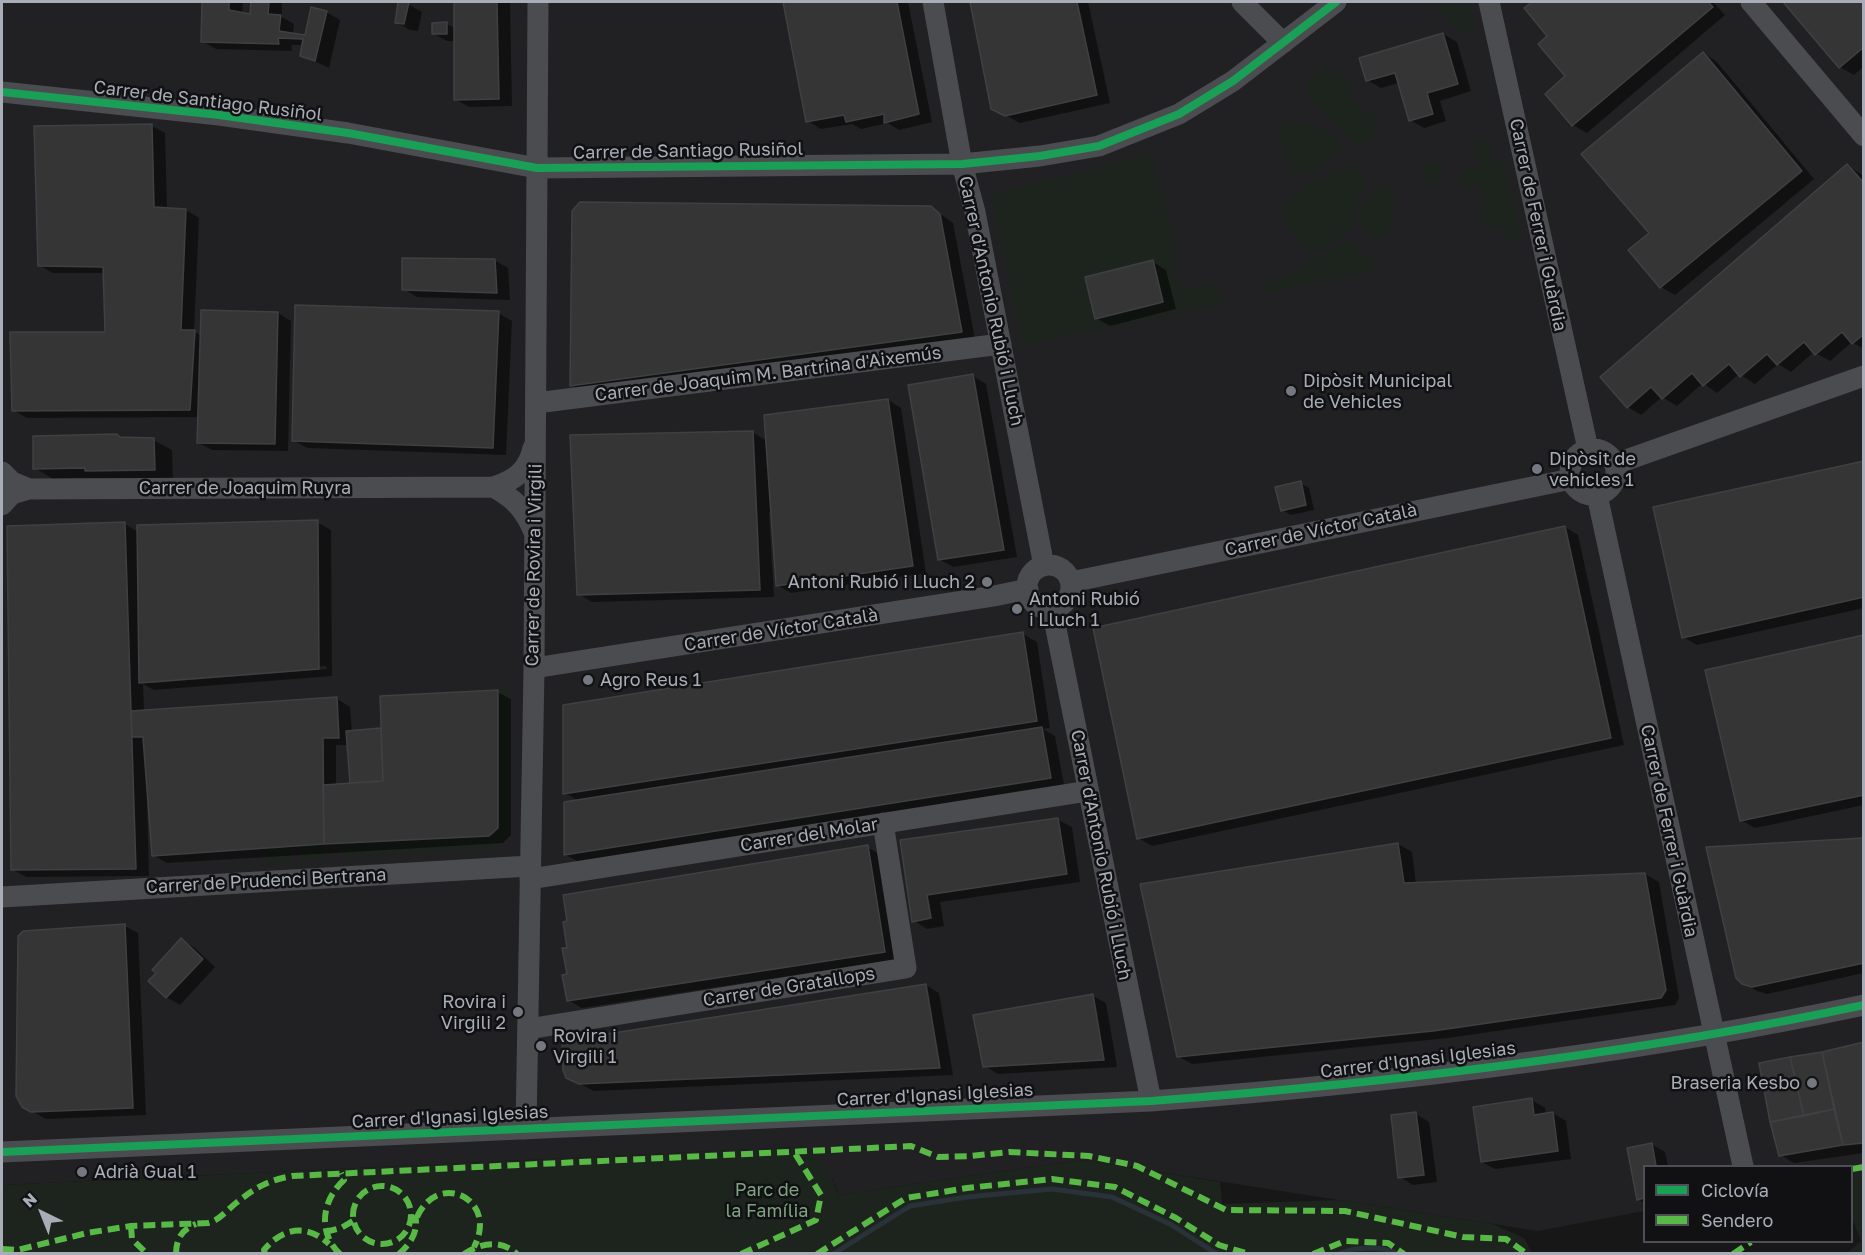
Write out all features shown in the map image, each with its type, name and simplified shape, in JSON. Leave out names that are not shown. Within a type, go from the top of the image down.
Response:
[{"type":"street","name":"Carrer de Rovira i Virgili","points":[[526,1129],[534,668],[538,2]]},
{"type":"street","name":"Carrer d'Antonio Rubió i Lluch","points":[[933,2],[962,164],[975,212],[1044,566]]},
{"type":"street","points":[[1242,2],[1283,43]]},
{"type":"street","name":"Carrer de Santiago Rusiñol","points":[[2,92],[219,115],[348,133],[537,168],[962,164],[1040,156],[1099,146],[1179,114],[1233,81],[1336,2]]},
{"type":"street","name":"Carrer de Ferrer i Guàrdia","points":[[1489,2],[1587,449]]},
{"type":"street","points":[[1751,2],[1863,136]]},
{"type":"street","name":"Carrer de Joaquim M. Bartrina d'Aixemús","points":[[536,403],[1001,344]]},
{"type":"street","points":[[1615,464],[1863,376]]},
{"type":"street","name":"Carrer de Joaquim Ruyra","points":[[2,505],[12,494],[29,489],[493,487],[510,483],[519,476],[527,465],[536,438]]},
{"type":"street","points":[[1587,449],[1604,452],[1612,458],[1615,464],[1617,474],[1613,484],[1606,491],[1597,495],[1581,492],[1573,485],[1572,462],[1578,454],[1587,449]]},
{"type":"street","points":[[2,472],[12,482],[29,489]]},
{"type":"street","name":"Carrer de Víctor Català","points":[[1071,582],[1571,479]]},
{"type":"street","points":[[493,487],[508,495],[518,505],[526,515],[535,534]]},
{"type":"street","name":"Carrer de Ferrer i Guàrdia","points":[[1597,495],[1743,1165]]},
{"type":"street","points":[[1051,565],[1061,568],[1071,582],[1071,592],[1066,602],[1058,608],[1041,608],[1029,596],[1030,576],[1044,566],[1051,565]]},
{"type":"street","name":"Carrer de Víctor Català","points":[[534,668],[1028,589]]},
{"type":"street","name":"Carrer d'Antonio Rubió i Lluch","points":[[1052,609],[1151,1101]]},
{"type":"street","name":"Carrer del Molar","points":[[530,872],[883,824],[1088,791]]},
{"type":"street","name":"Carrer de Gratallops","points":[[528,1029],[906,968],[883,824]]},
{"type":"street","name":"Carrer de Prudenci Bertrana","points":[[2,897],[530,872]]},
{"type":"street","name":"Carrer d'Ignasi Iglesias","points":[[2,1152],[1151,1101],[1298,1090],[1444,1074],[1713,1035],[1863,1005]]},
{"type":"shaded area","points":[[2,2],[1863,2],[1863,1169],[1853,1172],[1853,1165],[1643,1165],[1643,1211],[1538,1231],[1082,1160],[839,1195],[833,1179],[798,1147],[2,1185]]},
{"type":"green space","points":[[1432,2],[1469,2],[1476,34],[1465,35]]},
{"type":"green space","points":[[1322,70],[1336,73],[1345,79],[1351,86],[1357,104],[1373,115],[1379,124],[1369,141],[1361,145],[1352,143],[1328,116],[1311,103],[1307,89],[1310,79]]},
{"type":"green space","points":[[1274,122],[1303,123],[1321,127],[1336,138],[1341,147],[1333,158],[1295,178]]},
{"type":"green space","points":[[1475,140],[1485,143],[1493,159],[1503,161],[1521,239],[1508,241],[1502,226],[1485,227],[1479,211],[1480,203],[1486,201],[1480,186],[1465,187],[1457,180],[1462,173],[1480,163],[1472,148]]},
{"type":"green space","points":[[1149,152],[1174,231],[1175,280],[1187,287],[1211,284],[1220,293],[1224,303],[1023,346],[994,211],[993,193],[1100,168]]},
{"type":"green space","points":[[1435,162],[1445,174],[1438,183],[1429,185],[1421,170],[1427,164]]},
{"type":"green space","points":[[1350,165],[1356,166],[1366,184],[1356,205],[1349,231],[1311,256],[1280,213],[1291,198],[1300,191],[1321,178]]},
{"type":"green space","points":[[1388,183],[1394,200],[1392,225],[1387,236],[1373,238],[1359,219],[1358,211],[1381,187]]},
{"type":"green space","points":[[1350,239],[1378,269],[1262,294],[1261,284],[1282,278]]},
{"type":"green space","points":[[498,690],[510,690],[509,833],[494,848],[345,857],[344,843],[489,836]]},
{"type":"green space","points":[[324,844],[324,858],[300,861],[299,846]]},
{"type":"green space","points":[[289,847],[290,861],[265,864],[265,848]]},
{"type":"green space","name":"Parc de la Família","points":[[798,1147],[821,1160],[839,1195],[1082,1160],[1220,1182],[1222,1204],[1339,1200],[1493,1224],[1524,1238],[1532,1253],[2,1253],[2,1185]]},
{"type":"green space","points":[[1863,1169],[1863,1253],[1847,1253],[1861,1241],[1853,1221],[1853,1172]]},
{"type":"building","points":[[202,2],[229,2],[229,10],[250,14],[251,2],[269,2],[268,14],[281,15],[279,31],[305,35],[311,7],[327,11],[315,61],[300,56],[303,39],[278,38],[279,44],[201,42]]},
{"type":"building","points":[[398,2],[409,2],[404,24],[395,23]]},
{"type":"building","points":[[454,2],[497,2],[499,99],[454,100]]},
{"type":"building","points":[[783,2],[897,2],[919,114],[884,123],[884,114],[846,122],[844,115],[806,122]]},
{"type":"building","points":[[970,2],[1077,2],[1097,95],[1005,116],[991,109]]},
{"type":"building","points":[[1532,2],[1708,2],[1713,7],[1572,126],[1545,94],[1565,76],[1538,44],[1547,36],[1524,8]]},
{"type":"building","points":[[1783,2],[1864,2],[1864,47],[1839,68]]},
{"type":"building","points":[[447,22],[447,34],[432,34],[432,23]]},
{"type":"building","points":[[1443,33],[1458,84],[1427,93],[1433,114],[1409,121],[1395,73],[1366,81],[1359,58]]},
{"type":"building","points":[[1703,52],[1802,171],[1660,288],[1628,250],[1649,233],[1581,154]]},
{"type":"building","points":[[152,124],[154,207],[186,209],[181,330],[195,330],[190,410],[12,411],[10,332],[105,332],[103,267],[38,266],[34,126]]},
{"type":"building","points":[[1847,164],[1864,183],[1864,334],[1852,344],[1842,332],[1815,355],[1804,342],[1777,365],[1767,354],[1740,377],[1729,364],[1703,386],[1692,373],[1662,399],[1651,387],[1627,408],[1600,377]]},
{"type":"building","points":[[580,202],[931,206],[940,214],[962,332],[570,386],[572,211]]},
{"type":"building","points":[[402,258],[495,259],[497,293],[402,290]]},
{"type":"building","points":[[1153,260],[1163,302],[1095,319],[1085,277]]},
{"type":"building","points":[[295,305],[499,311],[493,448],[292,441]]},
{"type":"building","points":[[201,310],[278,312],[275,444],[197,443]]},
{"type":"building","points":[[973,374],[1004,550],[938,560],[908,385]]},
{"type":"building","points":[[888,399],[913,566],[776,586],[764,415]]},
{"type":"building","points":[[753,431],[760,590],[577,595],[570,435]]},
{"type":"building","points":[[117,434],[120,437],[154,438],[155,470],[33,469],[33,436]]},
{"type":"building","points":[[1864,461],[1864,597],[1682,638],[1653,507]]},
{"type":"building","points":[[1301,481],[1306,505],[1281,511],[1275,487]]},
{"type":"building","points":[[318,520],[319,669],[139,683],[137,525]]},
{"type":"building","points":[[125,522],[136,869],[11,870],[7,526]]},
{"type":"building","points":[[1565,526],[1611,738],[1137,839],[1093,628]]},
{"type":"building","points":[[1023,632],[1037,721],[563,794],[563,705]]},
{"type":"building","points":[[1864,635],[1864,795],[1740,821],[1705,670]]},
{"type":"building","points":[[498,690],[498,828],[489,836],[324,844],[323,785],[383,781],[380,696]]},
{"type":"building","points":[[337,697],[339,738],[323,738],[324,844],[152,856],[143,737],[132,737],[131,711]]},
{"type":"building","points":[[1042,727],[1051,778],[564,855],[564,802]]},
{"type":"building","points":[[381,728],[383,781],[350,783],[346,731]]},
{"type":"building","points":[[1058,818],[1067,874],[927,895],[931,918],[912,922],[900,840]]},
{"type":"building","points":[[1864,838],[1864,963],[1752,987],[1742,984],[1736,978],[1706,847]]},
{"type":"building","points":[[1398,843],[1404,883],[1645,873],[1666,990],[1661,998],[1433,1031],[1177,1057],[1140,884]]},
{"type":"building","points":[[868,845],[885,952],[567,1001],[562,975],[567,974],[562,948],[567,948],[563,922],[567,921],[563,895]]},
{"type":"building","points":[[125,924],[133,1108],[31,1112],[22,1107],[16,1096],[18,936],[23,931]]},
{"type":"building","points":[[181,938],[203,959],[166,998],[148,981],[156,973],[152,970]]},
{"type":"building","points":[[926,984],[940,1068],[579,1084],[566,1078],[563,1070],[562,1041]]},
{"type":"building","points":[[1093,994],[1104,1060],[983,1067],[973,1015]]},
{"type":"building","points":[[1864,1042],[1864,1143],[1843,1145],[1822,1052]]},
{"type":"building","name":"Braseria Kesbo","points":[[1822,1052],[1834,1109],[1804,1116],[1790,1057]]},
{"type":"building","points":[[1790,1057],[1804,1116],[1770,1122],[1759,1063]]},
{"type":"building","points":[[1532,1098],[1534,1115],[1553,1112],[1558,1151],[1481,1162],[1473,1107]]},
{"type":"building","points":[[1834,1109],[1843,1145],[1779,1156],[1770,1122]]},
{"type":"building","points":[[1416,1112],[1424,1175],[1398,1178],[1391,1115]]},
{"type":"building","points":[[1652,1143],[1656,1165],[1643,1165],[1643,1198],[1637,1200],[1627,1148]]},
{"type":"waterway","points":[[833,1254],[910,1206],[967,1197],[1052,1189],[1112,1197],[1170,1224],[1217,1254]]},
{"type":"waterway","points":[[1338,1254],[1368,1248],[1383,1249],[1397,1254]]},
{"type":"marked path","points":[[2,1249],[17,1250],[87,1233],[131,1226],[212,1222],[256,1189],[269,1182],[292,1176],[911,1146],[938,1157],[1009,1152],[1089,1156],[1137,1166],[1226,1210],[1345,1211],[1463,1237],[1506,1239],[1527,1254]]},
{"type":"marked path","points":[[741,1254],[816,1220],[821,1195],[794,1152]]},
{"type":"marked path","points":[[1853,1169],[1864,1167]]},
{"type":"marked path","points":[[340,1254],[328,1236],[325,1216],[331,1197],[344,1180],[341,1173]]},
{"type":"marked path","points":[[817,1254],[906,1198],[967,1188],[1052,1179],[1115,1187],[1176,1218],[1219,1245],[1249,1254]]},
{"type":"marked path","points":[[382,1186],[393,1188],[406,1199],[411,1215],[409,1226],[398,1239],[382,1244],[371,1242],[358,1231],[353,1215],[355,1204],[366,1191],[382,1186]]},
{"type":"marked path","points":[[417,1217],[427,1203],[439,1195],[451,1193],[463,1196],[473,1204],[479,1216],[480,1230],[474,1247]]},
{"type":"marked path","points":[[399,1254],[413,1236],[416,1226],[415,1215]]},
{"type":"marked path","points":[[325,1232],[341,1228],[353,1221]]},
{"type":"marked path","points":[[176,1254],[181,1235],[196,1224]]},
{"type":"marked path","points":[[131,1226],[132,1239],[147,1254]]},
{"type":"marked path","points":[[265,1254],[264,1250],[271,1243],[295,1231],[312,1233],[329,1244]]},
{"type":"marked path","points":[[1313,1254],[1345,1241],[1388,1243],[1404,1254]]},
{"type":"marked path","points":[[1733,1254],[1750,1243]]},
{"type":"marked path","points":[[464,1254],[477,1247],[491,1244],[504,1246],[517,1254]]},
{"type":"cycle path","points":[[2,92],[219,115],[348,133],[537,168],[962,164],[1040,156],[1099,146],[1179,114],[1233,81],[1336,2]]},
{"type":"cycle path","points":[[2,1152],[1151,1101],[1241,1094],[1420,1076],[1598,1053],[1776,1023],[1864,1005]]},
{"type":"place","name":"Dipòsit Municipal de Vehicles","points":[[1291,391]]},
{"type":"place","name":"Dipòsit de vehicles 1","points":[[1537,469]]},
{"type":"place","name":"Antoni Rubió i Lluch 2","points":[[987,582]]},
{"type":"place","name":"Antoni Rubió i Lluch 1","points":[[1017,609]]},
{"type":"place","name":"Agro Reus 1","points":[[588,680]]},
{"type":"place","name":"Rovira i Virgili 2","points":[[518,1012]]},
{"type":"place","name":"Rovira i Virgili 1","points":[[541,1046]]},
{"type":"place","name":"Braseria Kesbo","points":[[1812,1083]]},
{"type":"place","name":"Adrià Gual 1","points":[[82,1172]]}]
